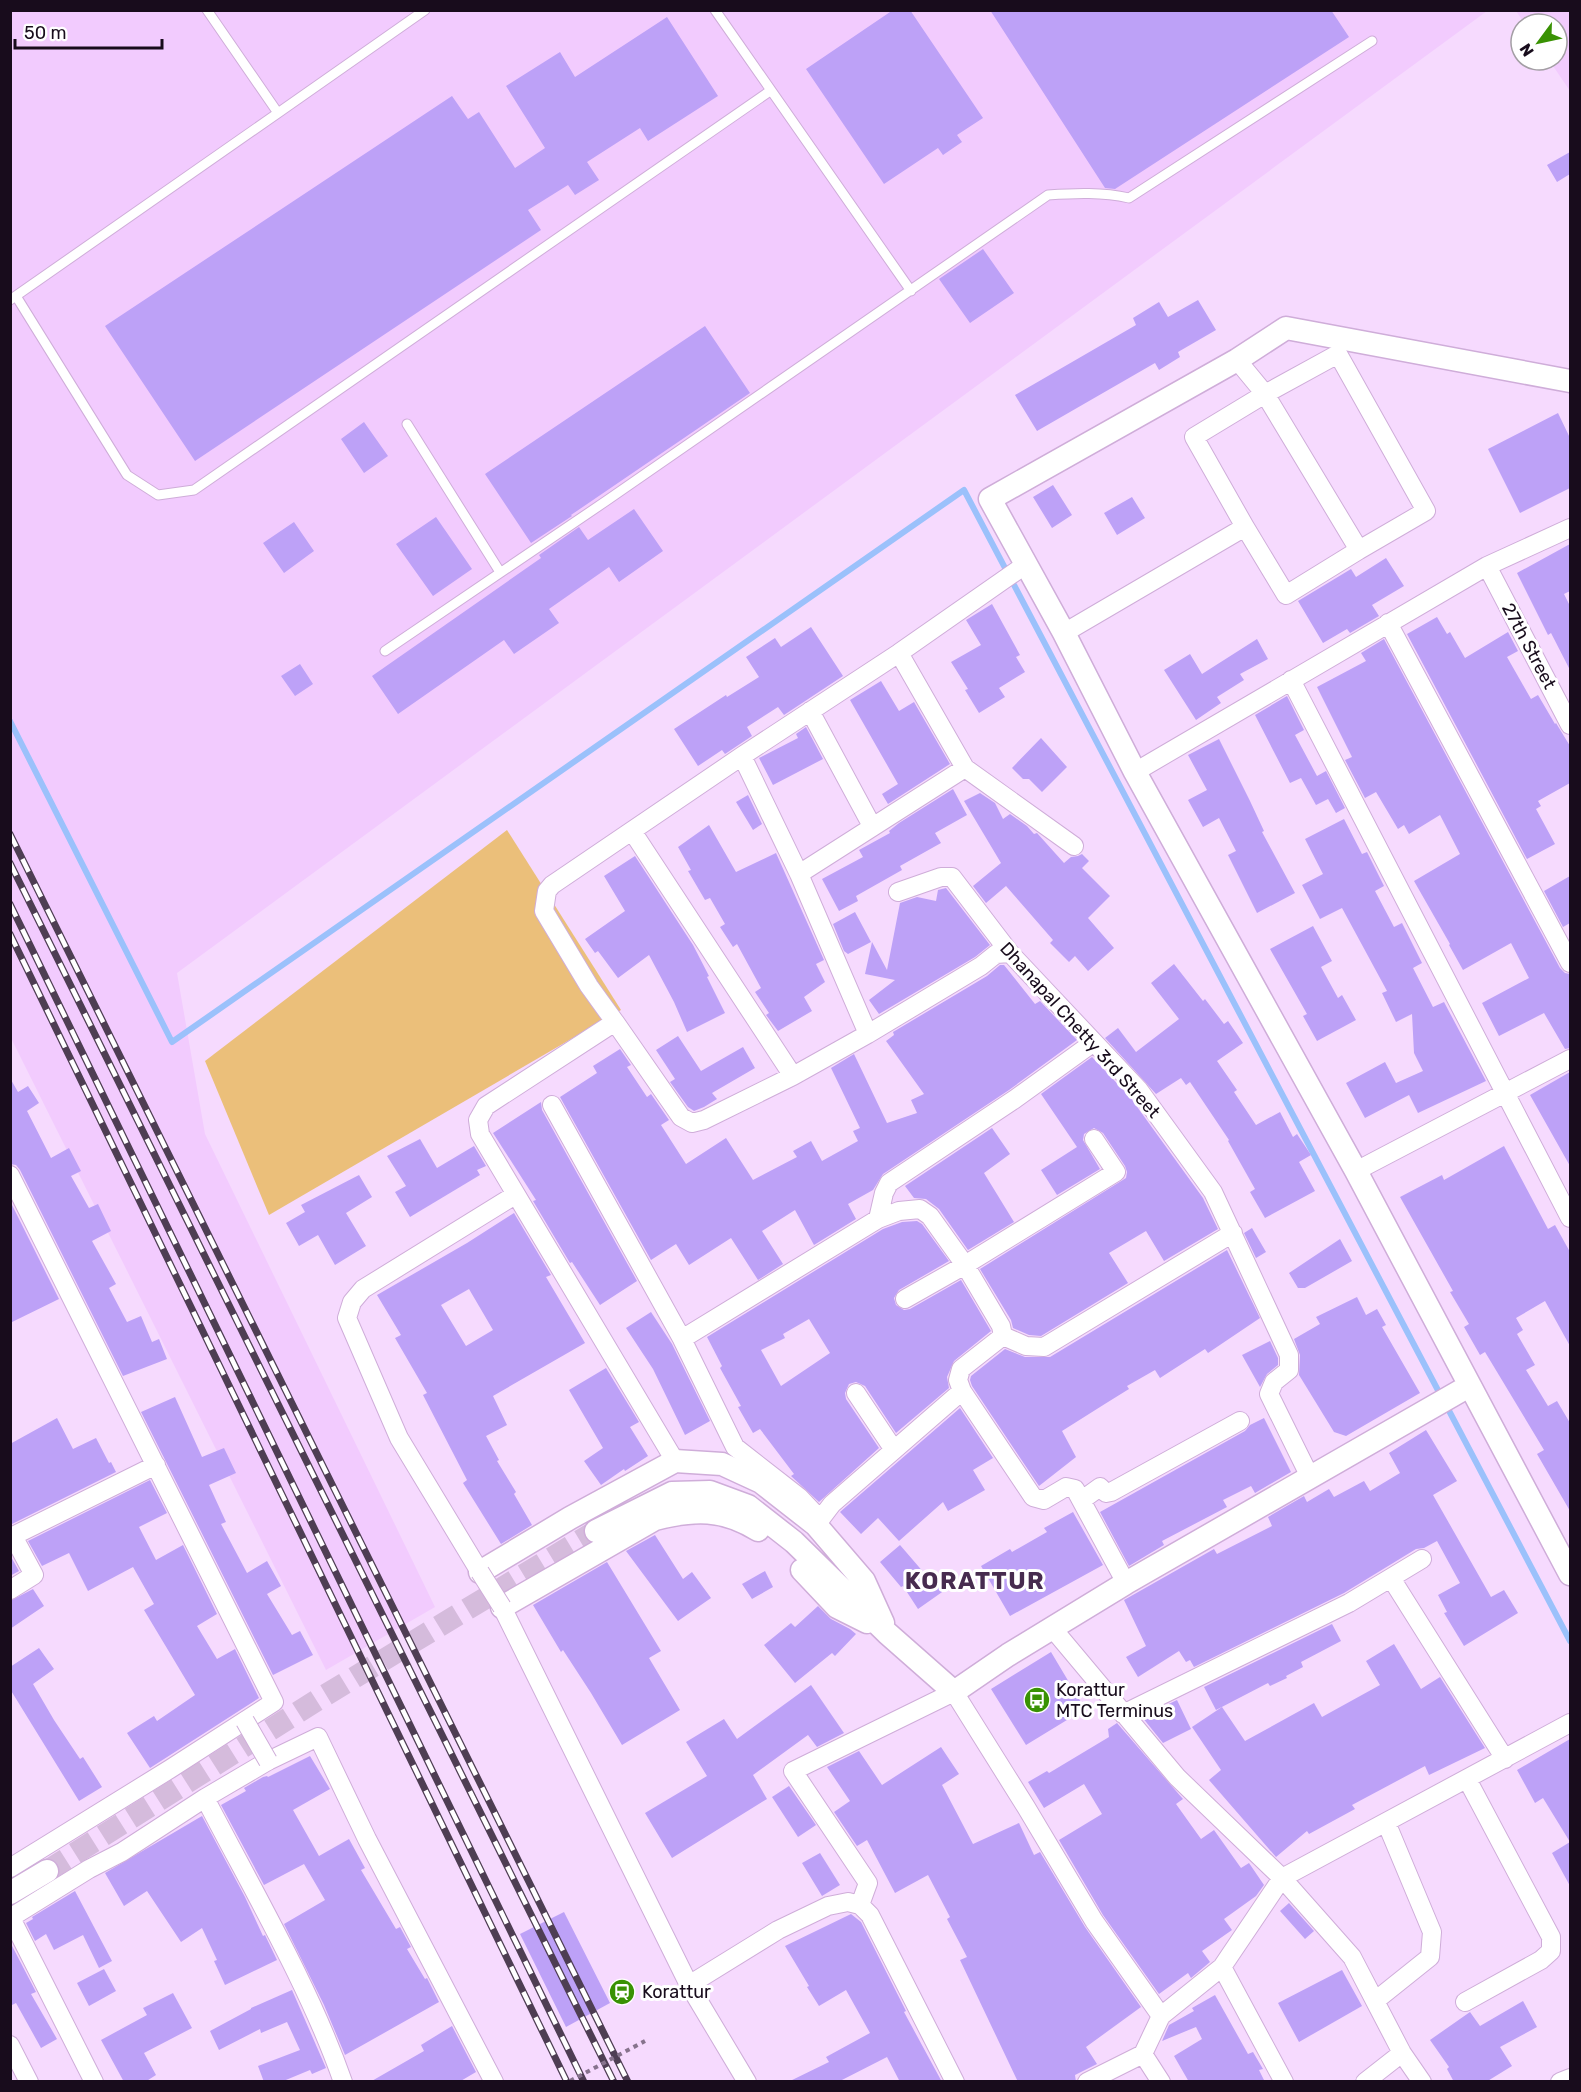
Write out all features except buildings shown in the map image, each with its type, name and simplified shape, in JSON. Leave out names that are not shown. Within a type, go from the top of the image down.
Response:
[{"type":"street","points":[[1570,381],[1286,328],[1238,360],[990,499],[1064,633],[1135,772],[1356,1171],[1570,1574]]},
{"type":"street","points":[[1338,354],[1426,511],[1286,595],[1245,527],[1194,437],[1338,354]]},
{"type":"street","points":[[1238,360],[1265,394],[1359,550]]},
{"type":"street","points":[[1064,633],[1245,527]]},
{"type":"street","points":[[1135,772],[1487,566],[1570,528]]},
{"type":"street","points":[[1010,953],[996,954],[868,1034],[793,1076],[704,1120],[692,1123],[681,1117],[589,986],[544,911],[548,891],[552,885],[899,653],[1025,565]]},
{"type":"street","name":"27th Street","points":[[1487,566],[1570,725]]},
{"type":"street","points":[[1388,623],[1570,963]]},
{"type":"street","points":[[899,653],[966,768],[1074,846]]},
{"type":"street","points":[[1291,680],[1570,1218]]},
{"type":"street","points":[[810,711],[872,826]]},
{"type":"street","points":[[742,756],[799,874],[868,1034]]},
{"type":"street","points":[[799,874],[966,768]]},
{"type":"street","points":[[632,831],[793,1076]]},
{"type":"street","name":"Dhanapal Chetty 3rd Street","points":[[898,892],[942,877],[952,877],[1010,953],[1139,1090],[1200,1173],[1213,1192],[1289,1355],[1289,1370],[1274,1382],[1269,1394],[1310,1478]]},
{"type":"street","points":[[615,1022],[486,1106],[478,1120],[480,1134],[515,1195],[675,1461]]},
{"type":"street","points":[[878,1219],[884,1193],[889,1183],[1015,1099],[1094,1042]]},
{"type":"street","points":[[1356,1171],[1570,1059]]},
{"type":"street","points":[[552,1105],[682,1339],[735,1447],[799,1497],[864,1581],[887,1633]]},
{"type":"street","points":[[905,1299],[965,1265],[1116,1172],[1094,1139]]},
{"type":"street","points":[[10,1175],[274,1702],[10,1868]]},
{"type":"street","points":[[515,1195],[363,1289],[352,1302],[347,1318],[399,1438],[502,1607],[689,1985],[747,2082]]},
{"type":"street","points":[[682,1339],[878,1219],[899,1210],[920,1209],[930,1216],[965,1265],[1001,1326],[1004,1336],[1026,1346],[1044,1347],[1233,1233]]},
{"type":"street","points":[[1004,1336],[961,1369],[958,1380],[962,1391],[1033,1497],[1044,1500],[1066,1487],[1075,1489],[1126,1583]]},
{"type":"street","points":[[860,1905],[868,1883],[794,1771],[954,1692],[1008,1655],[1126,1583],[1450,1399],[1469,1386]]},
{"type":"street","points":[[818,1522],[832,1504],[962,1391]]},
{"type":"street","points":[[855,1393],[894,1450]]},
{"type":"street","points":[[1082,1500],[1100,1487],[1106,1494],[1111,1492],[1240,1421]]},
{"type":"street","points":[[480,1572],[570,1518],[675,1461],[722,1464],[761,1482],[818,1522]]},
{"type":"street","points":[[10,1590],[34,1575],[12,1534],[156,1465]]},
{"type":"street","points":[[596,1531],[672,1493],[710,1492],[748,1506],[794,1542],[887,1633],[954,1692],[1094,1922],[1161,2016]]},
{"type":"street","points":[[502,1607],[655,1519],[681,1512],[707,1512],[740,1519],[770,1538],[837,1607],[887,1633]]},
{"type":"street","points":[[1123,1714],[1349,1603],[1422,1559]]},
{"type":"street","points":[[1391,1578],[1505,1759]]},
{"type":"street","points":[[1053,1629],[1177,1777],[1282,1878],[1352,1957],[1402,2053],[1422,2082]]},
{"type":"street","points":[[244,1721],[268,1761]]},
{"type":"street","points":[[1087,2082],[1143,2054],[1161,2016],[1222,1967],[1282,1878],[1570,1723]]},
{"type":"street","points":[[94,2082],[11,1918],[89,1869],[122,1852],[205,1798],[268,1761],[318,1737],[367,1839],[491,2081]]},
{"type":"street","points":[[1466,2002],[1541,1960],[1551,1951],[1551,1937],[1467,1779]]},
{"type":"street","points":[[205,1798],[286,1955],[330,2046],[343,2082]]},
{"type":"street","points":[[1375,2001],[1430,1957],[1432,1932],[1386,1822]]},
{"type":"street","points":[[10,1893],[47,1871]]},
{"type":"street","points":[[689,1985],[788,1925],[828,1906],[848,1902],[860,1905],[870,1915],[955,2082]]},
{"type":"street","points":[[1222,1967],[1284,2082]]},
{"type":"street","points":[[10,2045],[29,2082]]},
{"type":"street","points":[[1365,2082],[1402,2053]]},
{"type":"street","points":[[1143,2054],[1161,2082]]},
{"type":"street","points":[[1560,2082],[1570,2078]]},
{"type":"lane","points":[[207,10],[278,112]]},
{"type":"lane","points":[[425,10],[14,298],[127,475],[158,495],[194,490],[770,91]]},
{"type":"lane","points":[[715,10],[911,291]]},
{"type":"lane","points":[[385,651],[1048,195],[1108,193],[1129,198],[1372,40]]},
{"type":"lane","points":[[407,424],[500,572]]},
{"type":"path","points":[[570,2081],[645,2041]]},
{"type":"shaded area","points":[[11,11],[1487,11],[177,973],[205,1134],[435,1607],[326,1670],[11,1038]]},
{"type":"shaded area","points":[[1570,11],[1570,91],[1557,72],[1569,72],[1569,12],[1517,12]]},
{"type":"shaded area","points":[[507,830],[621,1010],[269,1215],[205,1061]]},
{"type":"waterway","points":[[10,721],[172,1042],[964,490],[1441,1396]]},
{"type":"waterway","points":[[1446,1405],[1570,1641]]},
{"type":"tunnel","points":[[47,1871],[319,1699],[596,1531]]},
{"type":"railway","points":[[10,834],[628,2082]]},
{"type":"railway","points":[[10,863],[614,2082]]},
{"type":"railway","points":[[10,904],[584,2082]]},
{"type":"railway","points":[[10,934],[567,2082]]},
{"type":"place","name":"Korattur MTC Terminus","points":[[1037,1700]]},
{"type":"place","name":"Korattur","points":[[622,1992]]},
{"type":"district","name":"KORATTUR","points":[[975,1581]]}]
